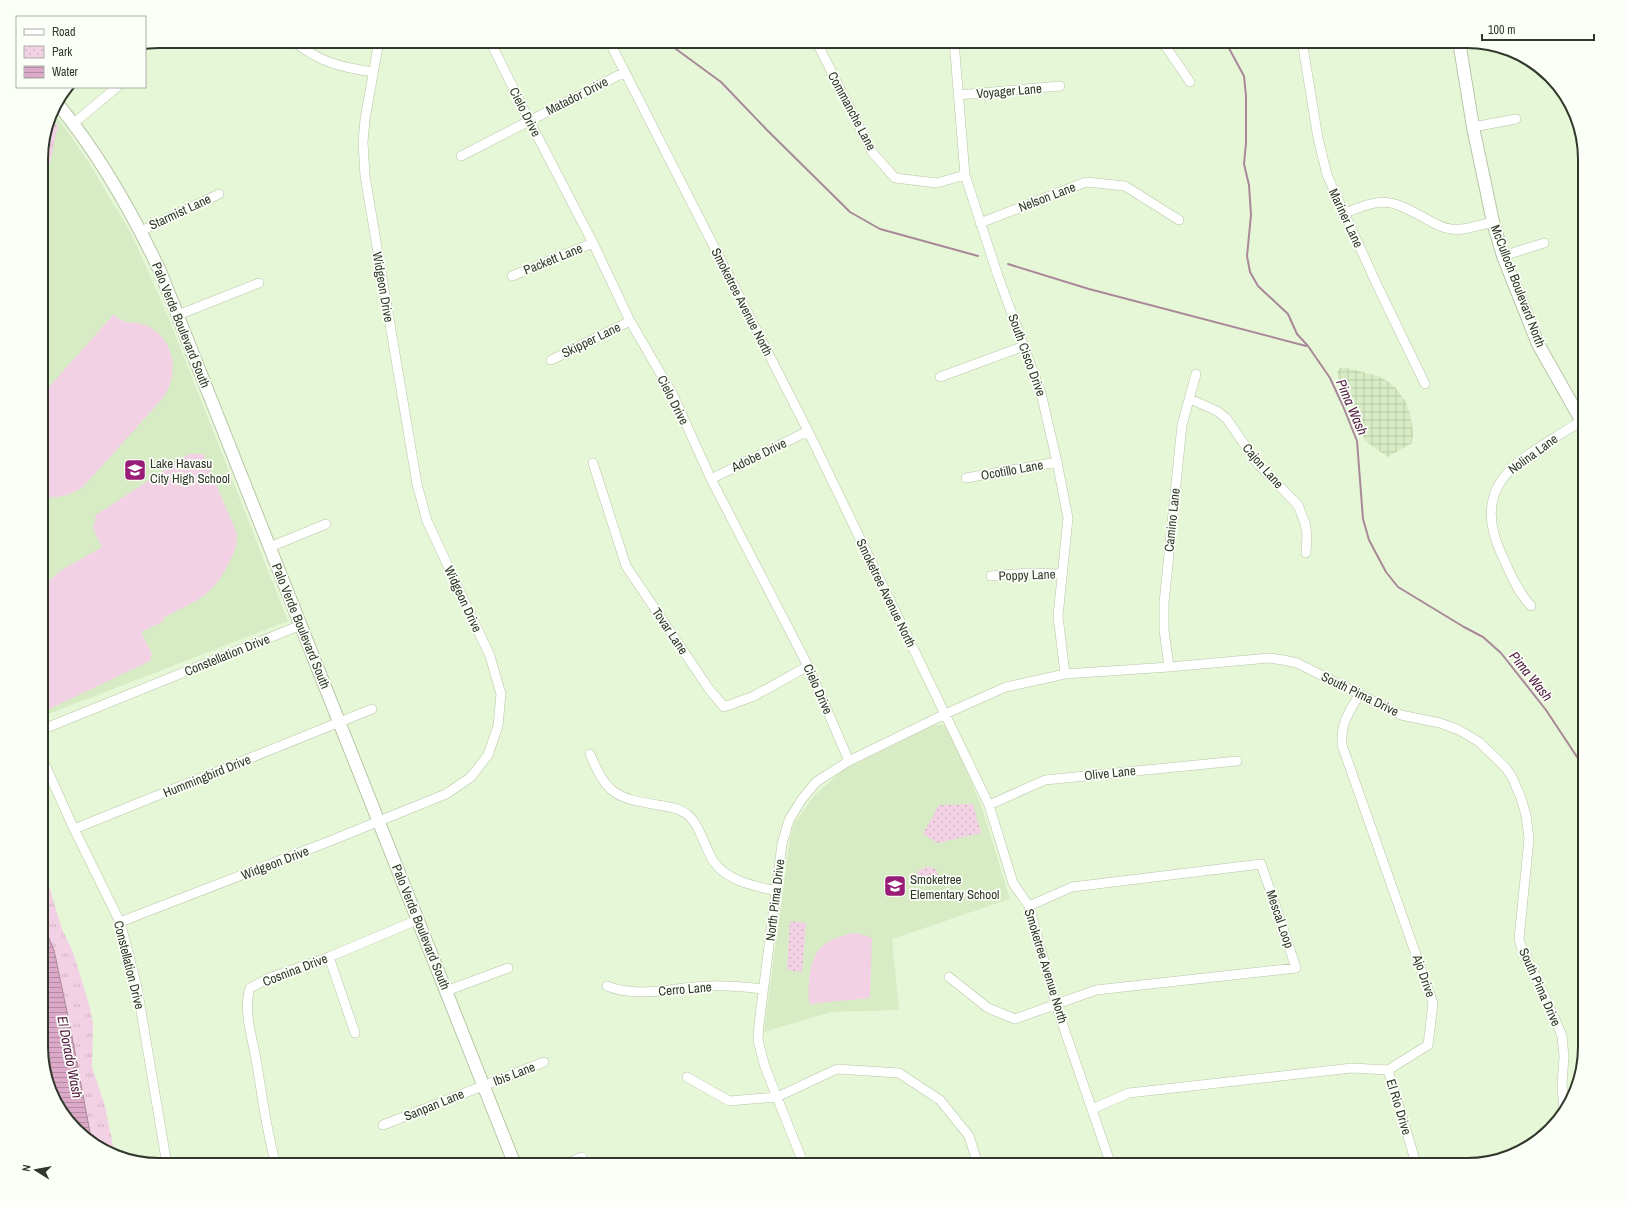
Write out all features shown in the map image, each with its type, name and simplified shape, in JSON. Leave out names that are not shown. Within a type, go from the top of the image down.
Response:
[{"type":"main road","name":"McCulloch Boulevard North","points":[[1460,48],[1473,127],[1493,222],[1503,256],[1538,344],[1578,412]]},
{"type":"main road","name":"Palo Verde Boulevard South","points":[[61,107],[74,123],[114,184],[141,231],[178,315],[512,1158]]},
{"type":"street","points":[[302,48],[324,61],[348,68],[373,72]]},
{"type":"street","name":"Widgeon Drive","points":[[120,922],[446,794],[471,777],[488,755],[498,726],[501,694],[490,656],[427,520],[417,484],[365,176],[363,142],[364,126],[378,48]]},
{"type":"street","name":"Cielo Drive","points":[[493,48],[593,243],[630,321],[673,395],[711,479],[808,666],[849,761]]},
{"type":"street","name":"Smoketree Avenue North","points":[[613,48],[808,431],[989,805],[1013,883],[1028,906],[1056,1005],[1109,1158]]},
{"type":"street","name":"Commanche Lane","points":[[820,48],[872,152],[895,178],[937,183],[965,176]]},
{"type":"street","name":"South Cisco Drive","points":[[955,48],[965,176],[980,223],[1041,392],[1068,518],[1058,616],[1065,674]]},
{"type":"street","points":[[1167,48],[1190,82]]},
{"type":"street","name":"Mariner Lane","points":[[1304,48],[1323,162],[1333,190],[1425,384]]},
{"type":"street","name":"Matador Drive","points":[[461,156],[625,72]]},
{"type":"street","name":"Voyager Lane","points":[[958,95],[1060,86]]},
{"type":"street","points":[[74,123],[116,88]]},
{"type":"street","points":[[1473,127],[1516,119]]},
{"type":"street","name":"Nelson Lane","points":[[980,223],[1086,182],[1125,186],[1178,220]]},
{"type":"street","name":"Starmist Lane","points":[[141,231],[219,194]]},
{"type":"street","points":[[1345,213],[1371,203],[1385,202],[1405,208],[1441,227],[1465,229],[1493,222]]},
{"type":"street","name":"Packett Lane","points":[[512,276],[593,243]]},
{"type":"street","points":[[1503,256],[1544,243]]},
{"type":"street","points":[[178,315],[259,283]]},
{"type":"street","name":"Skipper Lane","points":[[551,360],[630,321]]},
{"type":"street","points":[[940,377],[1024,346]]},
{"type":"street","name":"Camino Lane","points":[[1168,668],[1164,630],[1164,603],[1182,425],[1196,374]]},
{"type":"street","name":"Cajon Lane","points":[[1190,399],[1217,411],[1227,419],[1257,463],[1298,505],[1305,523],[1307,535],[1306,553]]},
{"type":"street","name":"Nolina Lane","points":[[1531,606],[1523,597],[1510,573],[1494,536],[1492,505],[1495,492],[1504,475],[1517,463],[1578,426]]},
{"type":"street","name":"Adobe Drive","points":[[711,479],[808,431]]},
{"type":"street","name":"Ocotillo Lane","points":[[966,478],[1057,462]]},
{"type":"street","name":"Tovar Lane","points":[[593,463],[626,566],[709,689],[724,707],[754,696],[808,666]]},
{"type":"street","points":[[270,547],[326,524]]},
{"type":"street","name":"Poppy Lane","points":[[991,576],[1062,574]]},
{"type":"street","name":"Constellation Drive","points":[[48,727],[301,625]]},
{"type":"street","name":"South Pima Drive","points":[[945,714],[1006,687],[1065,674],[1168,668],[1269,658],[1297,663],[1401,715],[1440,723],[1468,735],[1498,758],[1512,777],[1517,787],[1526,815],[1529,839],[1519,939],[1562,1036],[1564,1057],[1562,1085],[1563,1102]]},
{"type":"street","name":"Ajo Drive","points":[[1359,695],[1345,720],[1341,731],[1342,745],[1433,1003],[1428,1045],[1388,1070]]},
{"type":"street","name":"Hummingbird Drive","points":[[74,829],[372,710]]},
{"type":"street","name":"North Pima Drive","points":[[801,1158],[764,1067],[758,1040],[763,989],[782,844],[789,820],[802,799],[816,782],[849,761],[945,714]]},
{"type":"street","points":[[590,754],[605,784],[616,794],[630,800],[678,809],[690,817],[698,828],[714,862],[722,870],[740,881],[776,891]]},
{"type":"street","name":"Olive Lane","points":[[989,805],[1045,780],[1237,761]]},
{"type":"street","name":"Constellation Drive","points":[[48,771],[74,829],[120,922],[137,987],[166,1158]]},
{"type":"street","name":"Mescal Loop","points":[[1028,906],[1072,887],[1261,864],[1296,968],[1096,990],[1056,1005]]},
{"type":"street","name":"Cosnina Drive","points":[[274,1158],[269,1141],[250,1021],[248,996],[250,988],[269,978],[329,957],[418,920]]},
{"type":"street","points":[[329,957],[355,1033]]},
{"type":"street","points":[[446,991],[508,968]]},
{"type":"street","points":[[949,977],[988,1008],[1015,1019],[1056,1005]]},
{"type":"street","name":"Cerro Lane","points":[[607,986],[628,992],[646,992],[709,986],[763,989]]},
{"type":"street","name":"Ibis Lane","points":[[484,1085],[544,1062]]},
{"type":"street","points":[[1092,1109],[1129,1093],[1352,1068],[1388,1070]]},
{"type":"street","points":[[686,1077],[729,1101],[777,1097],[838,1069],[899,1073],[940,1100],[968,1136],[976,1158]]},
{"type":"street","name":"El Rio Drive","points":[[1388,1070],[1414,1158]]},
{"type":"street","name":"Sanpan Lane","points":[[383,1125],[484,1085]]},
{"type":"shaded area","name":"Lake Havasu City High School","points":[[56,116],[89,163],[132,235],[169,319],[288,621],[48,714],[48,152],[50,137]]},
{"type":"shaded area","points":[[1340,368],[1347,368],[1378,376],[1395,387],[1406,402],[1410,414],[1413,432],[1412,443],[1388,457],[1365,441],[1348,395],[1340,385],[1337,372]]},
{"type":"shaded area","name":"Smoketree Elementary School","points":[[933,725],[942,725],[949,728],[982,808],[1010,899],[892,939],[899,1010],[831,1012],[764,1032],[790,837],[795,822],[815,795],[843,770]]},
{"type":"green space","points":[[54,125],[58,125],[48,170],[50,137]]},
{"type":"green space","points":[[114,314],[123,321],[139,323],[155,331],[163,338],[172,357],[172,378],[163,398],[83,487],[73,493],[52,498],[48,498],[48,388]]},
{"type":"green space","points":[[189,454],[203,454],[236,531],[237,539],[235,550],[217,583],[210,591],[194,602],[163,618],[164,621],[141,632],[152,654],[150,661],[48,710],[48,582],[60,571],[102,547],[93,529],[96,515]]},
{"type":"green space","points":[[973,804],[981,833],[938,843],[923,834],[939,805]]},
{"type":"green space","points":[[926,867],[936,869],[938,876],[919,880],[917,872]]},
{"type":"green space","points":[[48,885],[62,929],[73,952],[90,1008],[93,1024],[92,1067],[105,1106],[114,1148],[91,1135],[67,1109],[56,1089],[50,1069],[48,1054]]},
{"type":"green space","points":[[790,921],[806,923],[802,972],[787,970]]},
{"type":"green space","points":[[853,933],[872,938],[870,998],[809,1004],[810,972],[819,950],[830,941]]},
{"type":"water","name":"El Dorado Wash","points":[[48,936],[54,950],[90,1134],[67,1109],[56,1089],[48,1048]]},
{"type":"waterway","points":[[675,48],[721,82],[850,212],[880,229],[978,256]]},
{"type":"waterway","name":"Pima Wash","points":[[1229,48],[1244,76],[1246,96],[1246,143],[1244,164],[1249,185],[1251,215],[1247,256],[1250,272],[1258,286],[1288,314],[1297,334],[1308,346],[1330,378],[1343,406],[1357,441],[1363,519],[1369,540],[1386,572],[1398,587],[1483,637],[1501,653],[1546,710],[1578,758]]},
{"type":"waterway","points":[[1008,264],[1089,289],[1306,346]]},
{"type":"place","name":"Lake Havasu City High School","points":[[135,470]]},
{"type":"place","name":"Smoketree Elementary School","points":[[895,886]]}]
